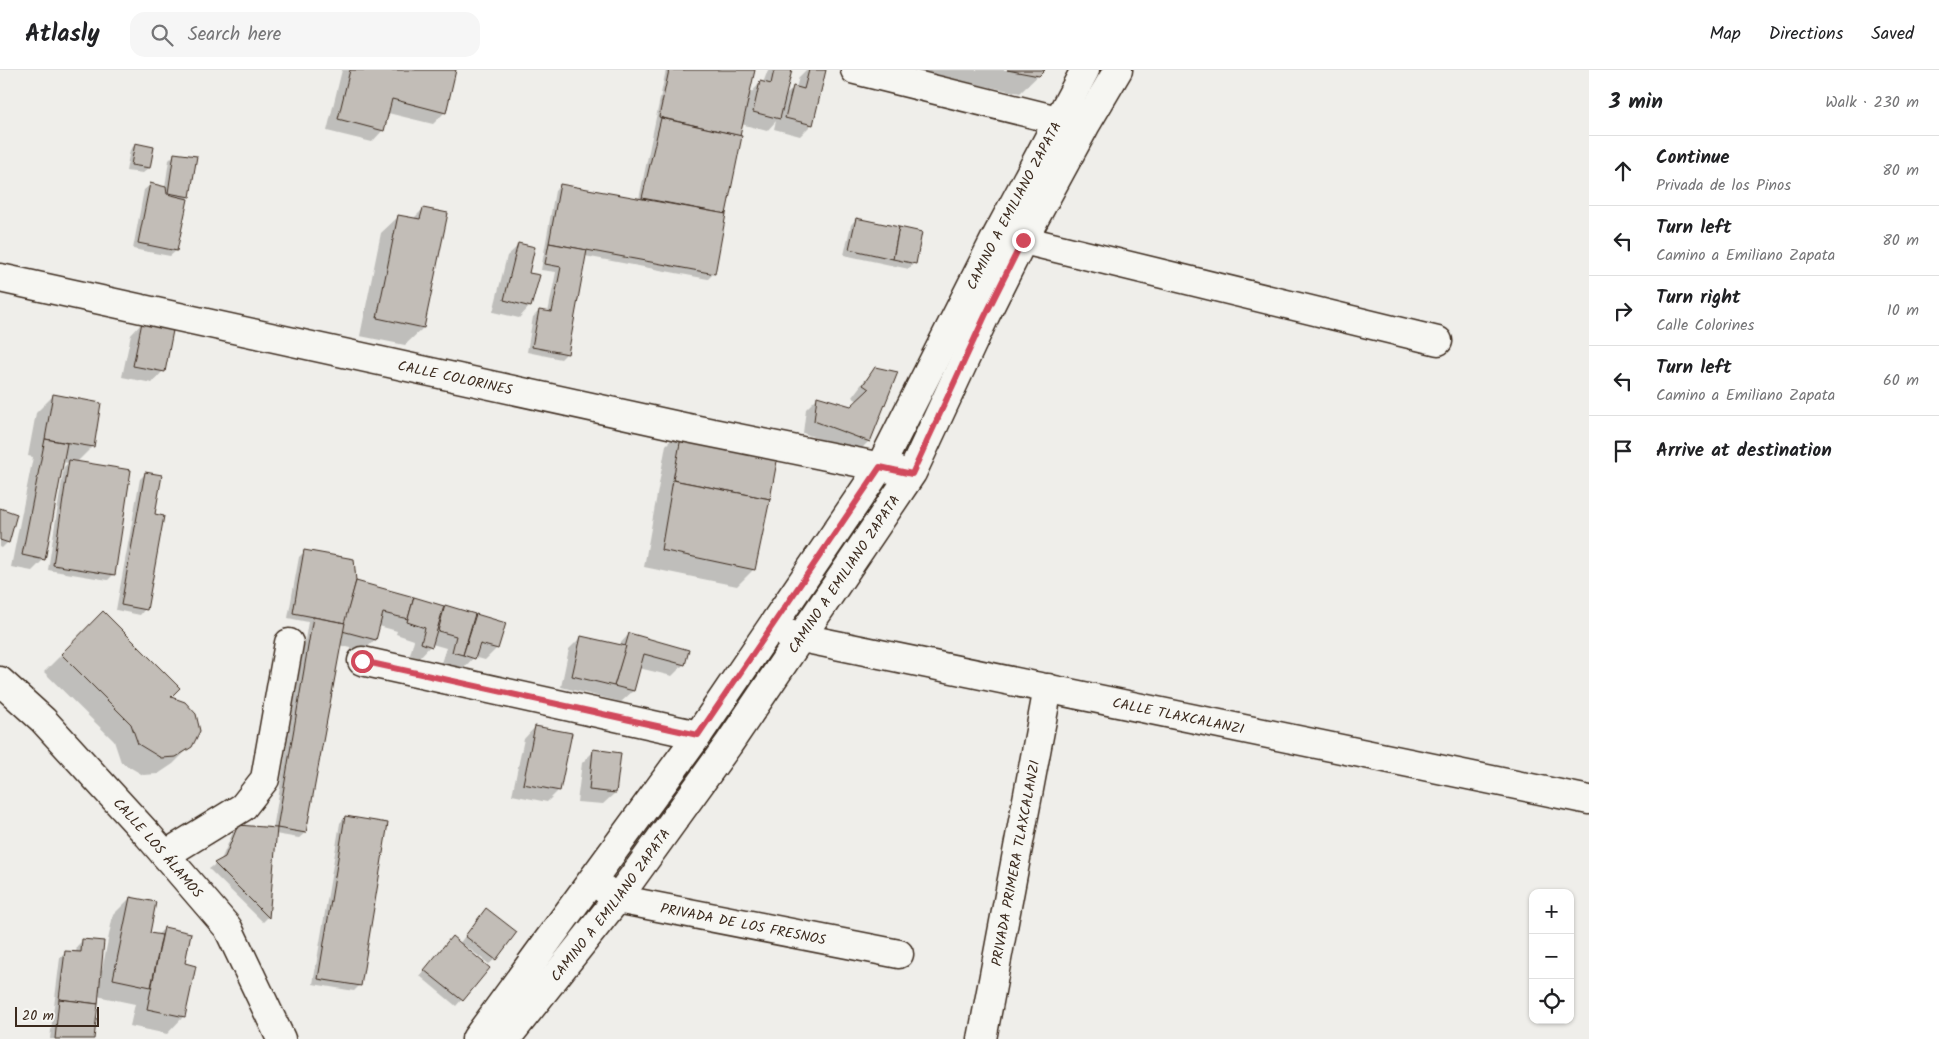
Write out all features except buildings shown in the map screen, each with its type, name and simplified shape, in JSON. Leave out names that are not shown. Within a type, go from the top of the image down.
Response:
[{"type":"street","points":[[855,70],[1085,126]]},
{"type":"street","name":"CAMINO A EMILIANO ZAPATA","points":[[476,1039],[698,735],[880,467],[994,241],[1085,70]]},
{"type":"street","name":"CAMINO A EMILIANO ZAPATA","points":[[506,1039],[617,899],[728,746],[912,474],[985,316],[1023,240],[1118,70]]},
{"type":"street","points":[[1023,240],[1438,341]]},
{"type":"street","name":"CALLE COLORINES","points":[[0,278],[683,427],[912,474]]},
{"type":"street","name":"CALLE TLAXCALANZI","points":[[769,628],[802,638],[1589,800]]},
{"type":"street","points":[[166,855],[243,808],[265,779],[289,643]]},
{"type":"street","points":[[362,661],[698,735]]},
{"type":"street","name":"CALLE LOS ÁLAMOS","points":[[0,681],[43,720],[166,855],[228,928],[281,1039]]},
{"type":"street","name":"PRIVADA PRIMERA TLAXCALANZI","points":[[982,1039],[1048,688]]},
{"type":"street","name":"PRIVADA DE LOS FRESNOS","points":[[593,880],[617,899],[899,954]]},
{"type":"route","points":[[362,661],[698,735],[880,467],[912,474],[985,316],[1023,240]]}]
